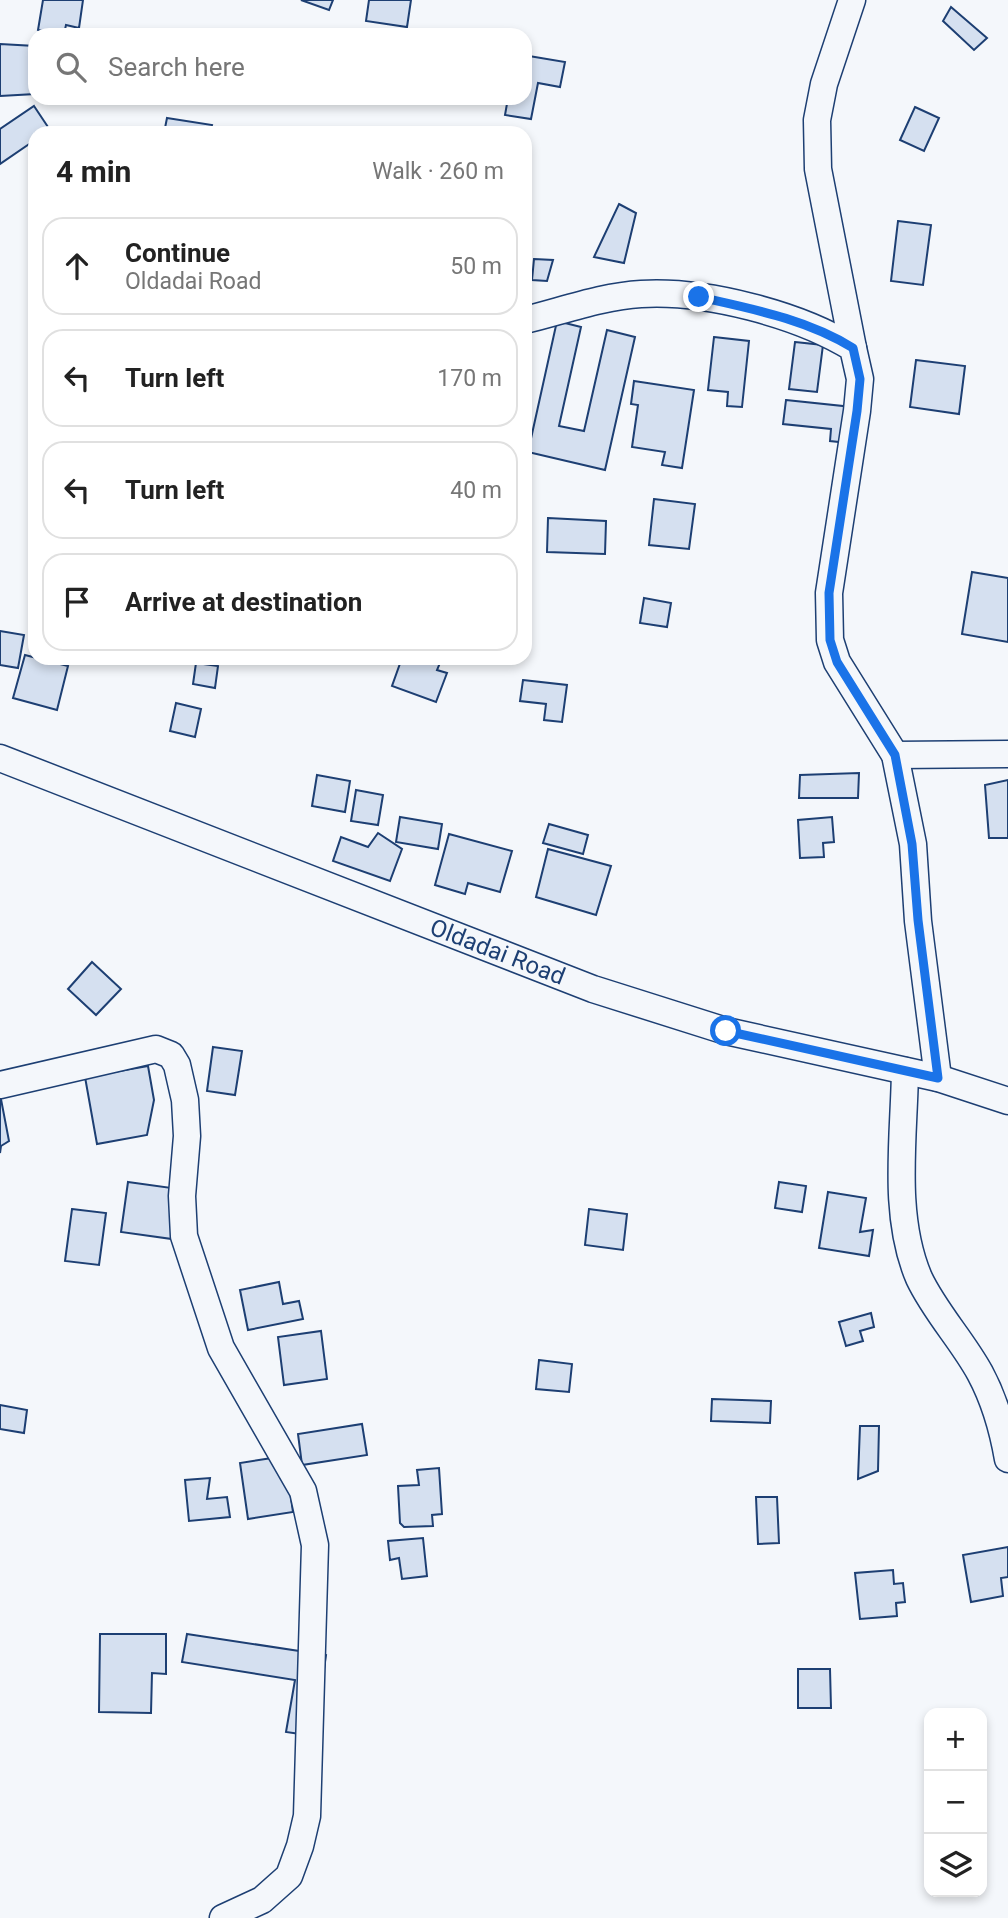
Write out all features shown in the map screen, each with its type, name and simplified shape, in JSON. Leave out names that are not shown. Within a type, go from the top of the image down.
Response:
[{"type":"street","points":[[852,0],[824,84],[817,120],[818,169],[860,379],[829,593],[830,640],[837,662],[895,755],[912,844],[918,920],[938,1078]]},
{"type":"street","points":[[532,318],[640,294],[699,297],[779,316],[831,335],[853,348]]},
{"type":"street","points":[[895,755],[1008,754]]},
{"type":"street","name":"Oldadai Road","points":[[0,758],[593,989],[726,1031],[938,1078],[1008,1101]]},
{"type":"street","points":[[0,1085],[156,1049],[171,1055],[177,1065],[187,1120],[182,1196],[184,1236],[221,1348],[303,1491],[316,1545],[307,1816],[289,1876],[262,1900],[223,1918]]},
{"type":"street","points":[[905,1071],[903,1207],[906,1238],[919,1278],[980,1373],[1004,1432],[1008,1459]]},
{"type":"building","points":[[43,0],[83,0],[79,28],[66,25],[65,28],[38,28]]},
{"type":"building","points":[[301,0],[333,0],[329,10]]},
{"type":"building","points":[[369,0],[411,0],[407,27],[366,21]]},
{"type":"building","points":[[951,7],[987,38],[974,50],[943,21]]},
{"type":"building","points":[[0,44],[28,46],[28,94],[0,96]]},
{"type":"building","points":[[532,56],[565,62],[560,87],[538,83],[531,119],[505,115],[507,105],[532,105]]},
{"type":"building","points":[[34,106],[47,126],[28,126],[28,145],[0,164],[0,129]]},
{"type":"building","points":[[915,107],[939,118],[924,151],[900,140]]},
{"type":"building","points":[[167,118],[212,125],[212,126],[165,126]]},
{"type":"building","points":[[619,204],[636,213],[624,263],[594,257]]},
{"type":"building","points":[[898,221],[931,225],[923,285],[891,281]]},
{"type":"building","points":[[534,259],[553,260],[547,281],[532,280]]},
{"type":"building","points":[[557,321],[581,327],[559,426],[584,431],[607,330],[635,337],[605,470],[532,453],[532,434]]},
{"type":"building","points":[[714,337],[749,341],[742,407],[727,406],[728,392],[708,390]]},
{"type":"building","points":[[795,342],[823,345],[817,392],[789,389]]},
{"type":"building","points":[[916,360],[965,366],[959,414],[910,407]]},
{"type":"building","points":[[634,381],[694,390],[682,468],[662,465],[665,452],[632,447],[638,405],[631,404]]},
{"type":"building","points":[[786,400],[852,407],[848,443],[830,441],[831,429],[783,424]]},
{"type":"building","points":[[654,499],[695,504],[689,549],[649,545]]},
{"type":"building","points":[[548,518],[606,521],[605,554],[547,552]]},
{"type":"building","points":[[972,572],[1008,578],[1008,642],[962,634]]},
{"type":"building","points":[[644,598],[671,603],[667,627],[640,623]]},
{"type":"building","points":[[0,631],[24,635],[18,668],[0,665]]},
{"type":"building","points":[[25,655],[28,656],[28,665],[68,666],[57,710],[13,698]]},
{"type":"building","points":[[196,665],[218,666],[215,688],[193,684]]},
{"type":"building","points":[[400,665],[439,665],[437,670],[447,673],[436,702],[392,686]]},
{"type":"building","points":[[523,680],[567,685],[562,722],[544,720],[546,704],[520,701]]},
{"type":"building","points":[[176,703],[201,709],[195,737],[170,731]]},
{"type":"building","points":[[859,773],[858,798],[799,798],[800,775]]},
{"type":"building","points":[[317,775],[350,781],[345,812],[312,806]]},
{"type":"building","points":[[1008,780],[1008,838],[989,838],[985,785]]},
{"type":"building","points":[[356,790],[383,795],[378,825],[351,821]]},
{"type":"building","points":[[400,817],[442,824],[438,849],[396,842]]},
{"type":"building","points":[[832,817],[834,842],[823,843],[824,857],[800,858],[798,820]]},
{"type":"building","points":[[549,824],[588,835],[583,854],[543,843]]},
{"type":"building","points":[[378,833],[402,849],[390,881],[333,861],[341,837],[368,847]]},
{"type":"building","points":[[449,834],[512,851],[500,892],[468,883],[465,894],[435,885]]},
{"type":"building","points":[[548,849],[611,866],[596,915],[536,897]]},
{"type":"building","points":[[92,962],[121,989],[96,1015],[68,989]]},
{"type":"building","points":[[213,1047],[242,1051],[235,1095],[207,1091]]},
{"type":"building","points":[[148,1066],[154,1100],[147,1135],[97,1144],[85,1077]]},
{"type":"building","points":[[0,1094],[9,1141],[1,1146],[0,1153]]},
{"type":"building","points":[[128,1182],[179,1189],[172,1239],[121,1232]]},
{"type":"building","points":[[779,1182],[806,1186],[802,1212],[775,1208]]},
{"type":"building","points":[[828,1192],[866,1198],[860,1232],[873,1230],[869,1256],[819,1248]]},
{"type":"building","points":[[72,1209],[106,1213],[99,1265],[65,1261]]},
{"type":"building","points":[[589,1209],[627,1214],[623,1250],[585,1245]]},
{"type":"building","points":[[279,1282],[283,1304],[299,1301],[303,1319],[248,1330],[240,1290]]},
{"type":"building","points":[[871,1313],[874,1327],[860,1331],[863,1341],[846,1346],[839,1322]]},
{"type":"building","points":[[321,1331],[327,1379],[284,1385],[278,1337]]},
{"type":"building","points":[[539,1360],[572,1364],[569,1392],[536,1389]]},
{"type":"building","points":[[712,1399],[771,1401],[770,1423],[711,1421]]},
{"type":"building","points":[[0,1405],[27,1410],[24,1433],[0,1429]]},
{"type":"building","points":[[362,1424],[367,1455],[302,1465],[298,1434]]},
{"type":"building","points":[[860,1426],[879,1426],[878,1471],[858,1479]]},
{"type":"building","points":[[285,1456],[293,1512],[248,1519],[240,1463]]},
{"type":"building","points":[[439,1468],[442,1514],[432,1515],[433,1526],[404,1527],[400,1523],[398,1486],[419,1485],[417,1470]]},
{"type":"building","points":[[210,1478],[207,1499],[227,1497],[230,1517],[189,1521],[185,1480]]},
{"type":"building","points":[[756,1497],[777,1497],[779,1543],[758,1544]]},
{"type":"building","points":[[423,1538],[427,1576],[402,1579],[399,1558],[390,1560],[388,1541]]},
{"type":"building","points":[[1008,1547],[1008,1577],[1001,1578],[1003,1596],[971,1602],[963,1555]]},
{"type":"building","points":[[893,1570],[894,1584],[903,1583],[905,1602],[896,1603],[897,1616],[860,1619],[855,1573]]},
{"type":"building","points":[[100,1634],[166,1634],[166,1674],[152,1673],[151,1713],[99,1712]]},
{"type":"building","points":[[187,1634],[326,1655],[314,1736],[286,1732],[295,1680],[182,1662]]},
{"type":"building","points":[[798,1669],[830,1669],[831,1708],[798,1708]]},
{"type":"route","points":[[699,297],[779,316],[831,335],[853,348],[860,379],[829,593],[830,640],[837,662],[895,755],[912,844],[918,920],[938,1078],[726,1031]]}]
